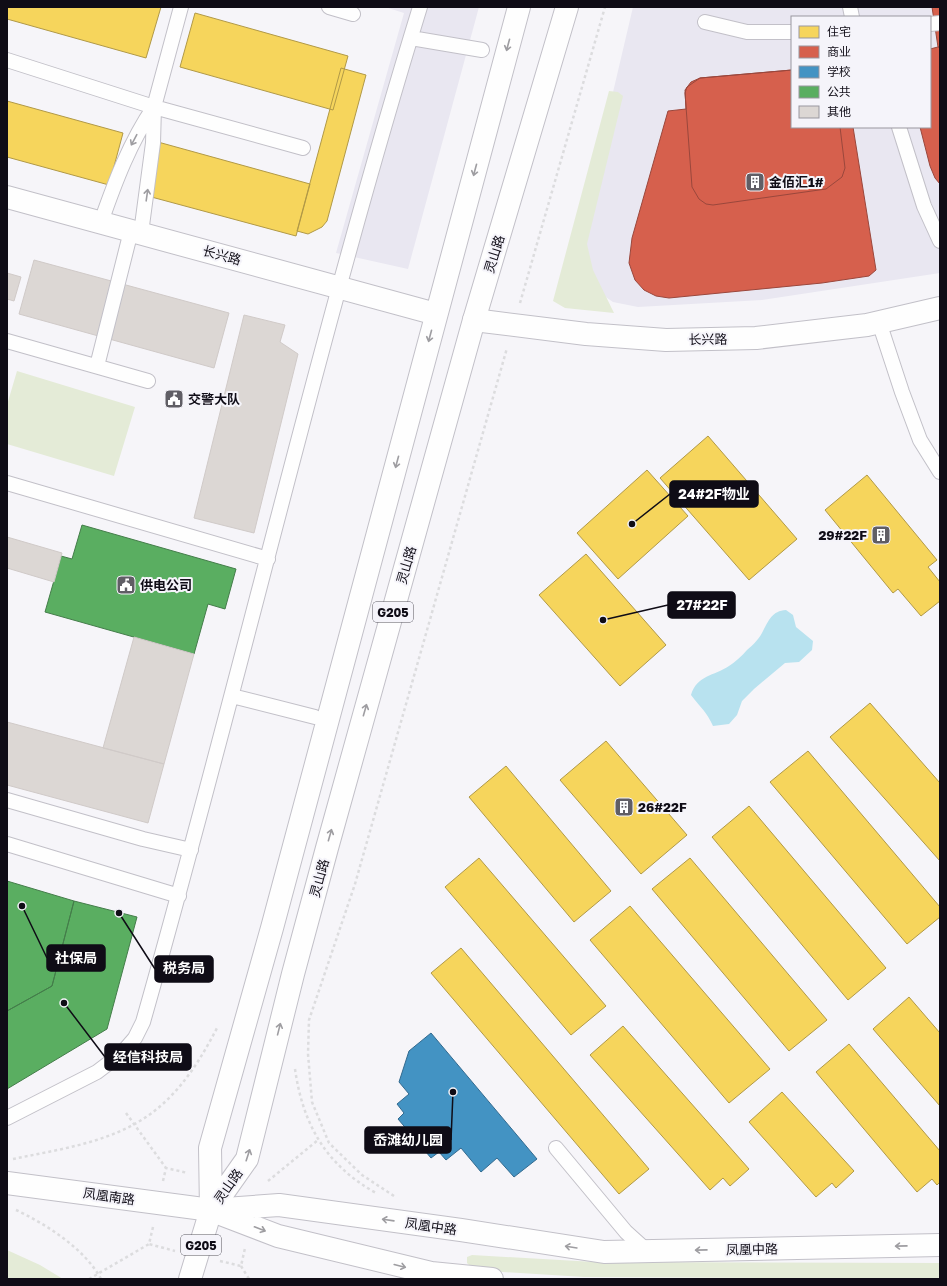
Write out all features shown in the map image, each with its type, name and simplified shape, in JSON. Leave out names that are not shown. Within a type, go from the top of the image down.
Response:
[{"type":"main road","name":"灵山路","points":[[190,1279],[211,1210],[210,1148],[272,928],[519,7]]},
{"type":"main road","name":"灵山路","points":[[211,1210],[247,1159],[309,915],[474,320],[567,7]]},
{"type":"main road","name":"长兴路","points":[[7,197],[436,314]]},
{"type":"main road","name":"长兴路","points":[[474,320],[586,334],[666,340],[756,338],[879,322],[940,308]]},
{"type":"main road","name":"凤凰南路","points":[[7,1182],[211,1210]]},
{"type":"main road","name":"凤凰中路","points":[[211,1210],[279,1205],[461,1230],[604,1252],[940,1245]]},
{"type":"main road","points":[[211,1210],[278,1236],[430,1276],[492,1279]]},
{"type":"lane","points":[[97,366],[136,232],[153,143],[154,106],[181,7]]},
{"type":"lane","points":[[330,7],[353,14]]},
{"type":"lane","points":[[7,1118],[97,1072],[122,1053],[135,1038],[143,1022],[179,896],[339,287],[420,7]]},
{"type":"lane","points":[[705,22],[747,32],[791,32]]},
{"type":"lane","points":[[411,38],[482,50]]},
{"type":"lane","points":[[7,60],[154,106],[303,148]]},
{"type":"lane","points":[[101,222],[128,151],[141,125],[154,106]]},
{"type":"lane","points":[[900,128],[924,206],[940,239]]},
{"type":"lane","points":[[879,322],[902,392],[920,440],[940,472]]},
{"type":"lane","points":[[7,341],[148,381]]},
{"type":"lane","points":[[7,483],[268,559]]},
{"type":"lane","points":[[232,696],[315,717]]},
{"type":"lane","points":[[7,800],[143,839],[191,850]]},
{"type":"lane","points":[[7,844],[179,896]]},
{"type":"lane","points":[[556,1148],[626,1232],[647,1251]]},
{"type":"path","points":[[400,1200],[362,1176],[329,1143],[312,1102],[308,1054],[309,1020],[355,884],[605,7]]},
{"type":"path","points":[[7,1160],[76,1146],[102,1138],[134,1124],[153,1112],[186,1078],[200,1059],[219,1025]]},
{"type":"path","points":[[294,1061],[297,1084],[305,1112],[318,1140],[344,1172],[362,1186],[382,1197]]},
{"type":"path","points":[[126,1113],[166,1168]]},
{"type":"path","points":[[264,1185],[318,1140]]},
{"type":"path","points":[[13,1208],[53,1230],[78,1251],[101,1279]]},
{"type":"path","points":[[89,1279],[149,1244]]},
{"type":"path","points":[[241,1266],[249,1279]]},
{"type":"shaded area","points":[[385,7],[479,7],[408,269],[336,253],[404,13]]},
{"type":"shaded area","points":[[633,7],[940,7],[940,273],[762,300],[638,307],[613,302],[594,289],[579,237]]},
{"type":"green space","points":[[609,91],[618,92],[623,96],[587,244],[593,270],[614,313],[565,308],[553,301]]},
{"type":"green space","points":[[17,371],[135,407],[114,476],[7,444],[7,405]]},
{"type":"green space","points":[[7,1250],[40,1265],[63,1279],[7,1279]]},
{"type":"green space","points":[[472,1255],[595,1262],[940,1263],[940,1279],[584,1277],[488,1271],[471,1267],[467,1263],[467,1257]]},
{"type":"water","points":[[786,610],[793,615],[796,627],[813,641],[812,650],[799,662],[785,663],[754,689],[742,701],[737,715],[729,724],[713,726],[706,713],[691,695],[697,683],[736,661],[754,644],[774,614]]},
{"type":"building: 住宅","points":[[7,7],[161,7],[146,58],[7,19]]},
{"type":"building: 住宅","points":[[195,13],[348,56],[333,110],[180,67]]},
{"type":"building: 住宅","points":[[341,68],[366,75],[327,221],[322,227],[308,234],[297,231]]},
{"type":"building: 住宅","points":[[7,101],[123,133],[109,185],[7,157]]},
{"type":"building: 住宅","points":[[158,142],[310,184],[296,236],[144,195]]},
{"type":"building: 住宅","points":[[708,436],[797,539],[749,580],[660,478]]},
{"type":"building: 住宅","points":[[647,470],[688,516],[618,579],[577,533]]},
{"type":"building: 住宅","name":"29#22F","points":[[867,475],[937,560],[928,567],[940,582],[940,601],[921,616],[898,589],[893,593],[825,510]]},
{"type":"building: 住宅","points":[[586,554],[666,645],[620,686],[539,595]]},
{"type":"building: 住宅","points":[[870,703],[940,783],[940,861],[830,737]]},
{"type":"building: 住宅","name":"26#22F","points":[[606,741],[687,835],[641,874],[560,780]]},
{"type":"building: 住宅","points":[[808,751],[940,907],[940,917],[907,944],[770,782]]},
{"type":"building: 住宅","points":[[506,766],[611,891],[574,922],[469,797]]},
{"type":"building: 住宅","points":[[749,806],[886,968],[848,1000],[712,837]]},
{"type":"building: 住宅","points":[[479,858],[606,1006],[571,1035],[445,887]]},
{"type":"building: 住宅","points":[[690,858],[827,1020],[789,1051],[652,889]]},
{"type":"building: 住宅","points":[[630,906],[770,1069],[729,1103],[590,940]]},
{"type":"building: 住宅","points":[[461,948],[649,1169],[619,1194],[431,973]]},
{"type":"building: 住宅","points":[[909,997],[940,1033],[940,1106],[873,1029]]},
{"type":"building: 住宅","points":[[623,1026],[749,1169],[730,1186],[723,1178],[710,1190],[590,1055]]},
{"type":"building: 住宅","points":[[849,1044],[940,1151],[940,1182],[937,1185],[932,1179],[917,1192],[816,1072]]},
{"type":"building: 住宅","points":[[782,1092],[854,1171],[836,1188],[832,1183],[816,1197],[749,1122]]},
{"type":"building: 商业","points":[[932,7],[940,7],[940,47],[938,47]]},
{"type":"building: 商业","points":[[940,47],[940,184],[935,178],[930,166],[920,128],[931,128],[931,49]]},
{"type":"building: 商业","name":"金佰汇1#","points":[[791,70],[791,128],[853,128],[876,270],[869,276],[822,283],[669,298],[656,296],[644,290],[635,280],[629,263],[632,238],[668,111],[686,109],[685,90],[691,82],[700,78]]},
{"type":"building: 商业","points":[[791,70],[791,128],[840,128],[845,168],[842,177],[826,189],[713,205],[706,204],[699,199],[692,187],[685,93],[687,87],[700,78]]},
{"type":"building: 学校","points":[[431,1033],[537,1159],[514,1177],[497,1158],[481,1172],[461,1148],[446,1160],[439,1152],[431,1158],[398,1119],[404,1113],[397,1104],[409,1094],[399,1082],[409,1051]]},
{"type":"building: 公共","points":[[82,525],[236,569],[225,609],[208,604],[194,654],[45,612],[61,556],[72,559]]},
{"type":"building: 公共","points":[[7,881],[74,901],[52,986],[7,1011]]},
{"type":"building: 公共","points":[[74,901],[137,917],[107,1029],[7,1089],[7,1011],[52,986]]},
{"type":"building: 其他","points":[[34,260],[229,313],[214,368],[19,314]]},
{"type":"building: 其他","points":[[7,273],[21,277],[14,301],[7,299]]},
{"type":"building: 其他","points":[[244,315],[285,325],[280,342],[298,354],[254,533],[194,518]]},
{"type":"building: 其他","points":[[7,537],[62,553],[54,582],[7,568]]},
{"type":"building: 其他","points":[[134,637],[194,654],[164,764],[103,748]]},
{"type":"building: 其他","points":[[7,722],[164,764],[148,823],[7,785]]},
{"type":"place","name":"金佰汇1#","points":[[755,182]]},
{"type":"place","name":"交警大队","points":[[174,399]]},
{"type":"place","name":"24#2F物业","points":[[632,524]]},
{"type":"place","name":"29#22F","points":[[881,535]]},
{"type":"place","name":"供电公司","points":[[126,585]]},
{"type":"place","name":"27#22F","points":[[603,620]]},
{"type":"place","name":"26#22F","points":[[624,807]]},
{"type":"place","name":"社保局","points":[[22,906]]},
{"type":"place","name":"税务局","points":[[119,913]]},
{"type":"place","name":"经信科技局","points":[[64,1003]]},
{"type":"place","name":"岙滩幼儿园","points":[[453,1092]]}]
